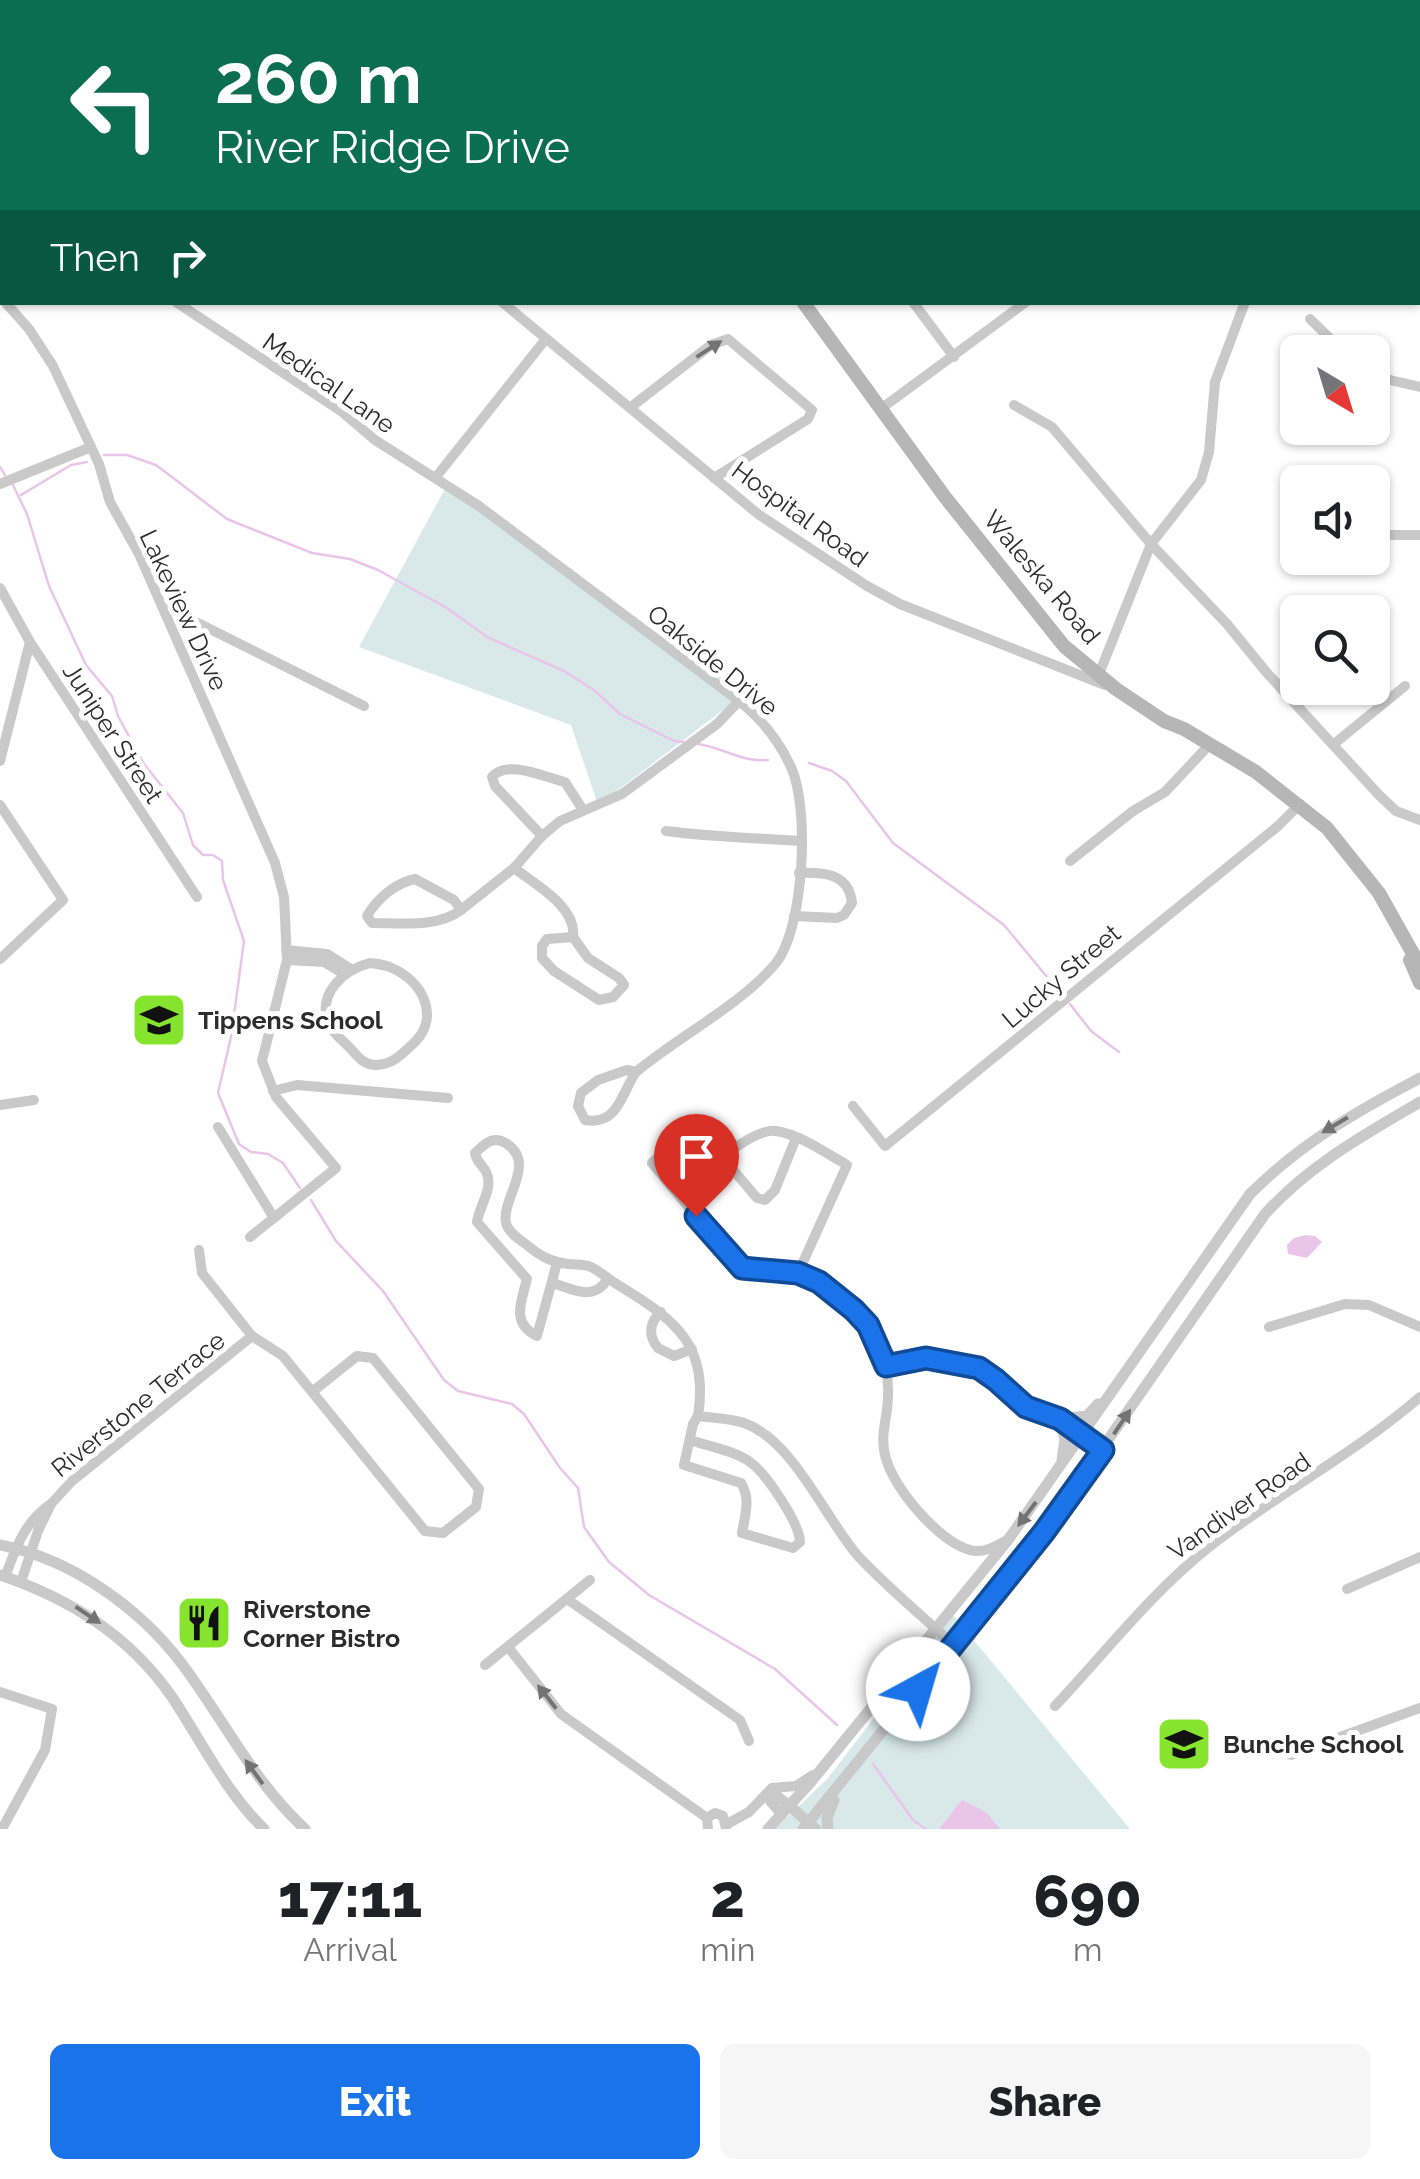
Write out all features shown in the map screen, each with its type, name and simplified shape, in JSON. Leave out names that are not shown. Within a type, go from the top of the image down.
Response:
[{"type":"main road","name":"Waleska Road","points":[[805,305],[1064,646],[1164,722],[1210,744],[1300,804],[1350,852],[1386,904],[1420,966]]},
{"type":"main road","name":"Waleska Road","points":[[1386,904],[1420,983]]},
{"type":"street","name":"Lakeview Drive","points":[[8,305],[47,356],[91,447],[110,502],[162,604],[276,864],[284,896],[286,955],[262,1061],[273,1091]]},
{"type":"street","name":"Medical Lane","points":[[181,305],[436,478]]},
{"type":"street","name":"Hospital Road","points":[[505,305],[758,514],[867,586],[900,604],[1116,689]]},
{"type":"street","points":[[915,305],[954,357]]},
{"type":"street","points":[[882,408],[1022,305]]},
{"type":"street","points":[[1099,674],[1151,544],[1201,480],[1209,452],[1215,382],[1244,305]]},
{"type":"street","points":[[1310,319],[1326,335]]},
{"type":"street","points":[[632,407],[711,345],[728,339],[812,410],[808,419],[714,478]]},
{"type":"street","points":[[436,478],[545,340]]},
{"type":"street","points":[[1390,380],[1420,387]]},
{"type":"street","points":[[1014,406],[1052,427],[1151,544],[1396,811],[1420,820]]},
{"type":"street","points":[[0,484],[91,447]]},
{"type":"street","name":"Oakside Drive","points":[[436,478],[740,701],[769,730],[792,768],[801,808],[799,872],[787,948],[768,971],[636,1072],[608,1118],[600,1122],[585,1120],[578,1098],[588,1086],[605,1076],[626,1070],[636,1072]]},
{"type":"street","points":[[1390,534],[1420,534]]},
{"type":"street","name":"Juniper Street","points":[[0,588],[30,642],[197,897]]},
{"type":"street","points":[[162,604],[364,706]]},
{"type":"street","points":[[0,762],[30,642]]},
{"type":"street","points":[[1334,744],[1405,686]]},
{"type":"street","points":[[460,910],[454,900],[414,879],[402,882],[374,904],[367,916],[372,923],[449,919],[514,868],[564,818],[622,794],[718,724],[740,701]]},
{"type":"street","points":[[1070,861],[1133,811],[1165,792],[1210,744]]},
{"type":"street","points":[[542,836],[494,786],[492,777],[498,770],[508,768],[564,782],[584,810]]},
{"type":"street","name":"Lucky Street","points":[[854,1106],[885,1146],[1300,804]]},
{"type":"street","points":[[0,805],[64,900],[0,959]]},
{"type":"street","points":[[666,831],[734,840],[746,836],[800,841]]},
{"type":"street","points":[[514,868],[567,911],[574,925],[573,937],[588,958],[624,985],[613,998],[599,1000],[554,971],[542,958],[542,946],[547,940],[573,937]]},
{"type":"street","points":[[794,916],[837,918],[844,915],[852,902],[849,888],[838,878],[799,872]]},
{"type":"street","points":[[286,955],[327,954],[348,972]]},
{"type":"street","points":[[370,963],[392,968],[410,980],[424,1000],[430,1018],[426,1030],[395,1061],[364,1063],[330,1027],[326,1012],[329,992],[348,972],[370,963]]},
{"type":"street","points":[[768,1829],[1008,1540],[1234,1214],[1276,1168],[1325,1130],[1420,1078]]},
{"type":"street","points":[[250,1236],[336,1168],[273,1091],[297,1085],[448,1098]]},
{"type":"street","points":[[0,1105],[34,1100]]},
{"type":"street","points":[[768,1794],[770,1802],[807,1827],[1044,1532],[1248,1236],[1275,1203],[1329,1156],[1420,1102]]},
{"type":"street","points":[[218,1127],[274,1218]]},
{"type":"street","points":[[678,1194],[750,1138],[772,1130],[847,1165],[798,1273]]},
{"type":"street","points":[[722,1158],[757,1198],[764,1200],[776,1190],[796,1138]]},
{"type":"street","points":[[709,1169],[688,1142],[678,1139],[652,1163],[742,1268],[798,1273],[819,1282],[854,1310],[868,1325],[886,1366],[888,1404],[882,1438],[888,1466],[925,1518],[954,1541],[977,1550],[1008,1540]]},
{"type":"street","points":[[557,1262],[537,1336],[525,1329],[518,1314],[527,1279],[478,1222],[489,1184],[475,1154],[485,1143],[505,1142],[518,1160],[520,1169],[506,1218],[508,1229],[539,1254],[557,1262],[589,1266],[661,1312],[692,1349],[701,1379],[698,1416],[690,1440],[684,1465],[741,1482],[748,1503],[742,1533],[793,1548],[800,1542],[800,1532],[750,1461],[690,1440]]},
{"type":"street","points":[[199,1250],[202,1272],[252,1336],[283,1356],[312,1392],[426,1532],[442,1533],[476,1507],[479,1489],[373,1358],[357,1356],[312,1392]]},
{"type":"street","points":[[554,1283],[588,1293],[601,1289],[608,1280]]},
{"type":"street","points":[[1268,1327],[1344,1304],[1369,1305],[1420,1327]]},
{"type":"street","points":[[661,1312],[651,1332],[658,1348],[674,1356],[692,1349]]},
{"type":"street","name":"Riverstone Terrace","points":[[3,1576],[36,1514],[51,1504],[72,1480],[252,1336]]},
{"type":"street","points":[[886,1366],[926,1358],[979,1368],[1026,1407],[1060,1419],[1103,1450]]},
{"type":"street","points":[[1060,1419],[1087,1416],[1134,1363]]},
{"type":"street","name":"Vandiver Road","points":[[1054,1706],[1186,1566],[1334,1464],[1420,1397]]},
{"type":"street","points":[[698,1416],[746,1423],[772,1442],[793,1462],[860,1557],[954,1645]]},
{"type":"street","points":[[1060,1419],[1065,1439],[1061,1467]]},
{"type":"street","name":"Riverstone Terrace","points":[[21,1582],[51,1504]]},
{"type":"street","points":[[0,1545],[30,1554],[94,1584],[150,1627],[183,1665],[263,1785],[306,1829]]},
{"type":"street","points":[[1347,1590],[1420,1557]]},
{"type":"street","points":[[3,1576],[79,1608],[135,1652],[171,1697],[238,1799],[264,1829]]},
{"type":"street","points":[[485,1665],[590,1580]]},
{"type":"street","points":[[567,1599],[740,1720],[749,1741]]},
{"type":"street","points":[[508,1647],[560,1714],[707,1824],[719,1813],[726,1826],[741,1819],[778,1786],[796,1786],[822,1768]]},
{"type":"street","points":[[0,1692],[52,1710],[45,1750],[2,1829]]},
{"type":"street","points":[[1290,1754],[1420,1708]]},
{"type":"street","points":[[828,1829],[830,1806],[846,1778]]},
{"type":"shaded area","points":[[446,487],[720,677],[752,688],[598,805],[571,725],[359,647]]},
{"type":"shaded area","points":[[1305,1235],[1322,1242],[1307,1258],[1288,1254],[1287,1245]]},
{"type":"shaded area","points":[[953,1615],[1130,1829],[775,1829],[828,1778]]},
{"type":"shaded area","points":[[962,1800],[986,1812],[1000,1829],[939,1829]]},
{"type":"waterway","points":[[104,455],[127,455],[156,465],[227,519],[312,553],[350,559],[378,570],[447,608],[487,637],[564,671],[594,690],[620,714],[683,742]]},
{"type":"waterway","points":[[21,495],[71,465],[87,462]]},
{"type":"waterway","points":[[0,467],[5,475]]},
{"type":"waterway","points":[[13,485],[27,514],[49,586],[86,665],[112,696],[118,716],[144,764],[183,813],[193,845],[203,855],[213,855],[222,861],[223,880],[244,941],[231,1037],[218,1093],[239,1144],[283,1163],[300,1188]]},
{"type":"waterway","points":[[698,744],[750,759],[768,760]]},
{"type":"waterway","points":[[809,763],[846,781],[893,843],[1004,925],[1062,995]]},
{"type":"waterway","points":[[1070,1004],[1091,1031],[1119,1052]]},
{"type":"waterway","points":[[311,1200],[336,1241],[383,1291],[444,1380],[458,1391],[512,1404],[524,1414],[578,1488],[584,1527],[609,1562],[649,1595],[775,1669],[837,1725]]},
{"type":"waterway","points":[[873,1764],[913,1820],[926,1829]]},
{"type":"place","name":"Tippens School","points":[[159,1020]]},
{"type":"place","name":"Riverstone Corner Bistro","points":[[204,1623]]},
{"type":"place","name":"Bunche School","points":[[1184,1744]]},
{"type":"route","points":[[696,1216],[742,1268],[798,1273],[830,1290],[868,1325],[886,1366],[926,1358],[979,1368],[1026,1407],[1060,1419],[1103,1450],[1044,1532],[918,1689]]}]
